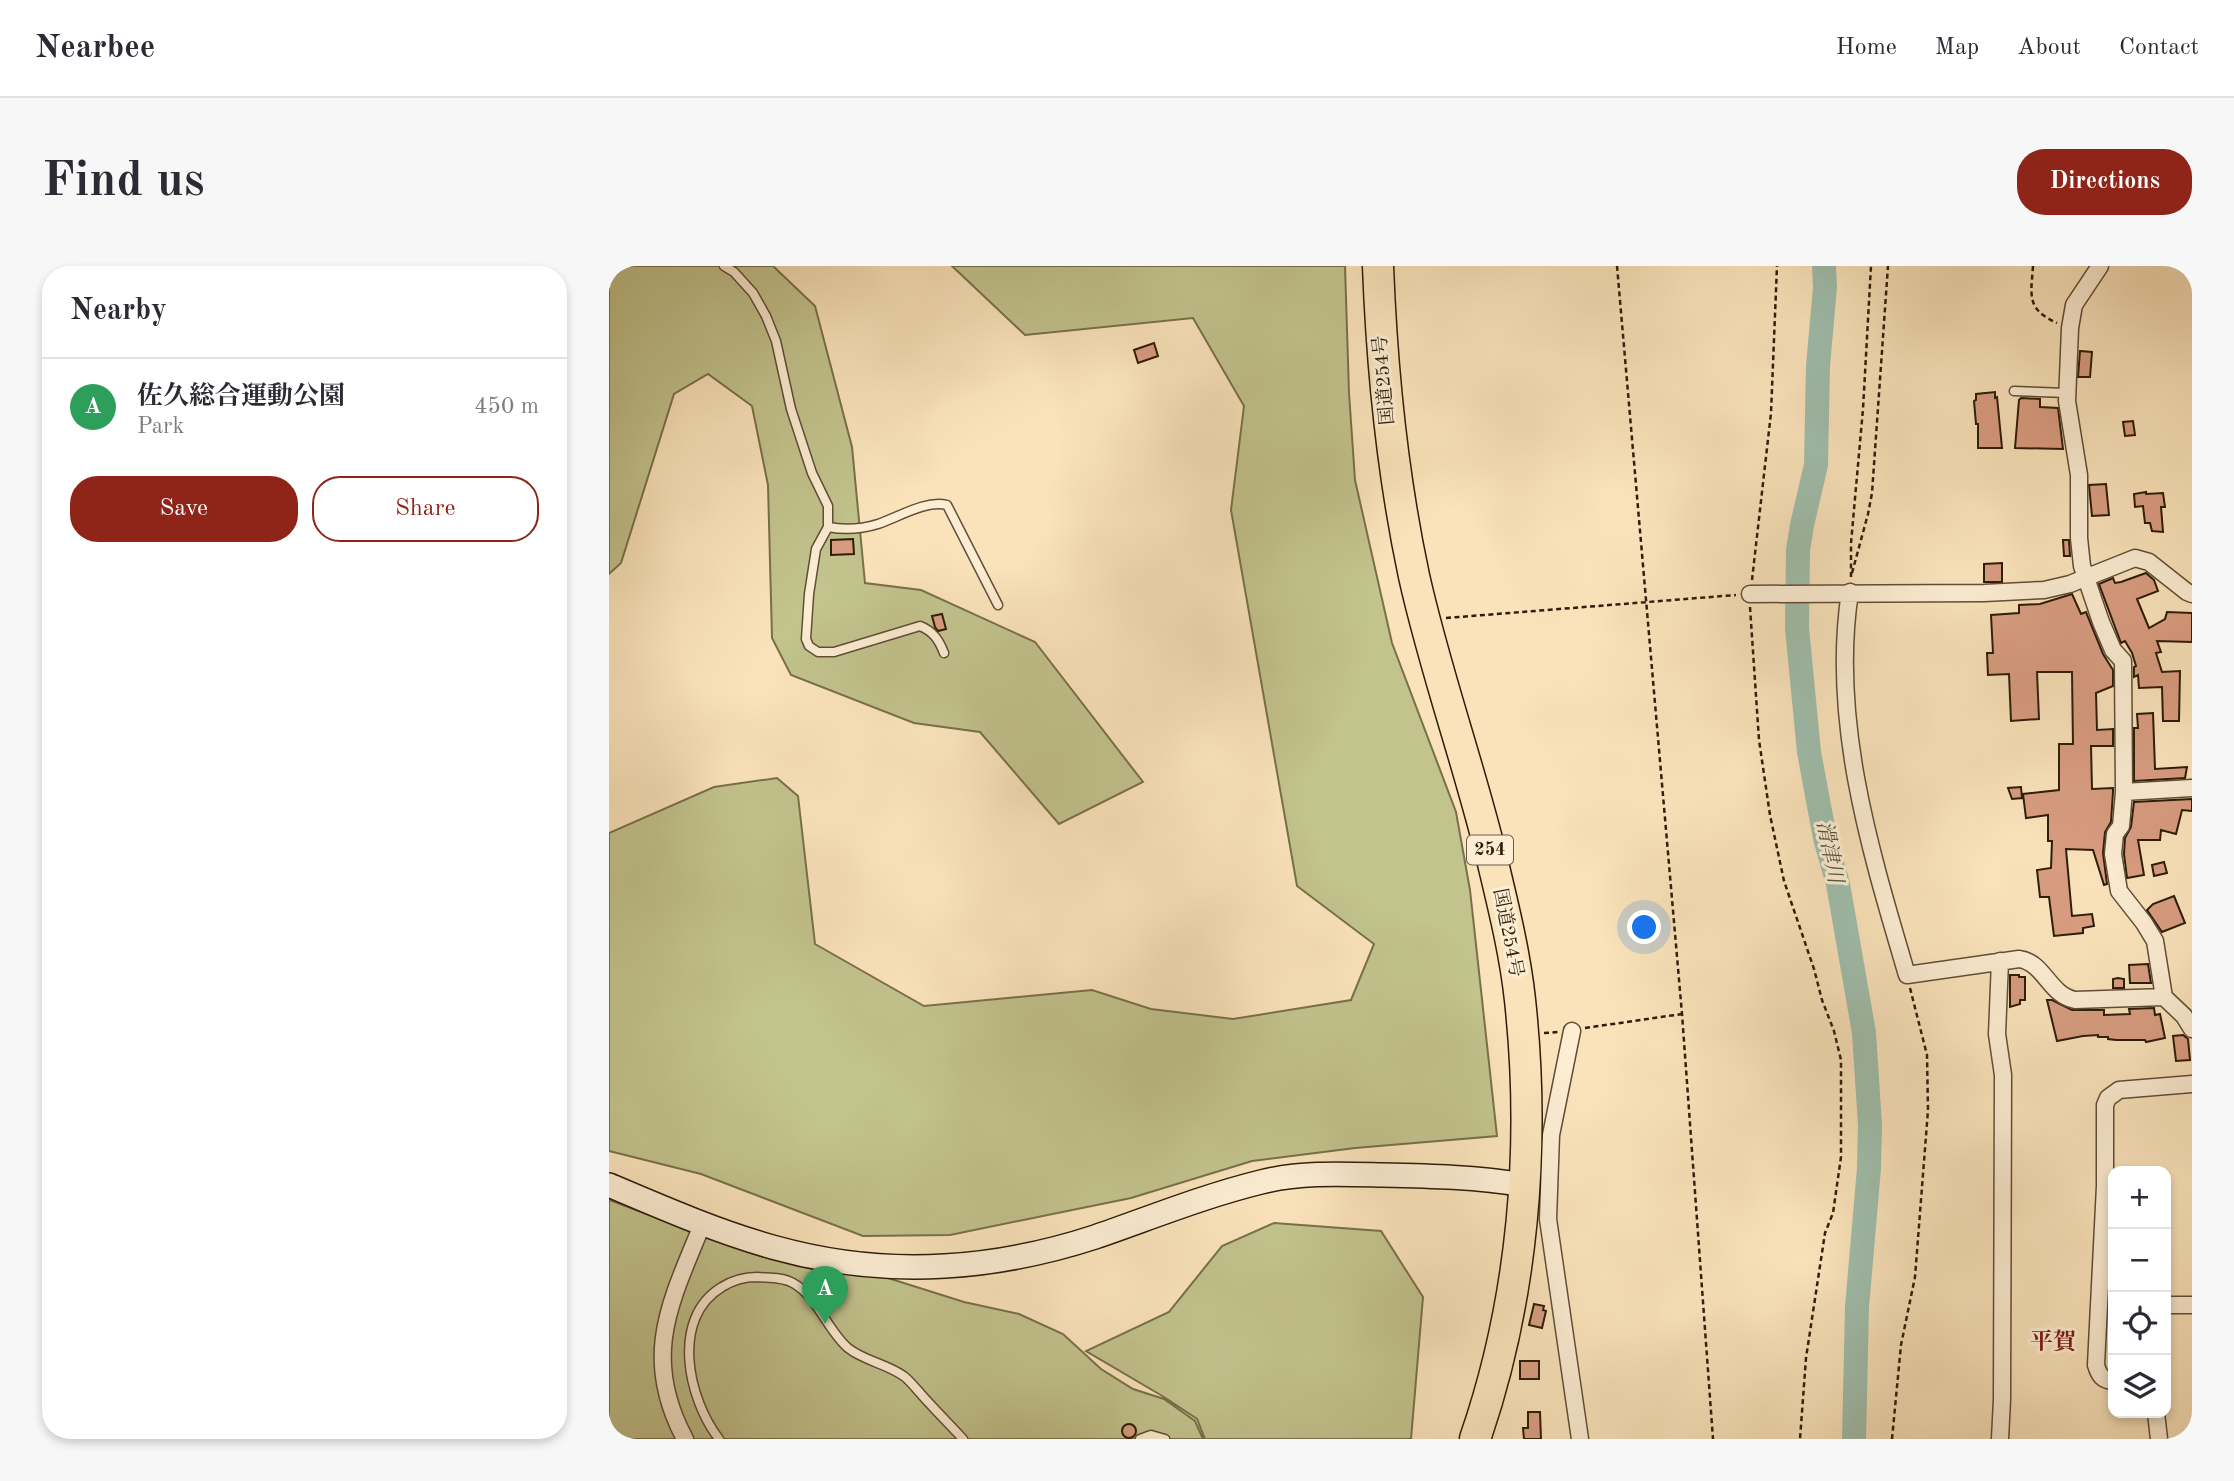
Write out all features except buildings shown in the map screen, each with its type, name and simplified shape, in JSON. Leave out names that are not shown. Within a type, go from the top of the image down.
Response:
[{"type":"highway","name":"国道254号","points":[[1378,266],[1383,361],[1398,499],[1424,620],[1491,855],[1513,958],[1523,1034],[1526,1110],[1521,1227],[1500,1350],[1475,1439]]},
{"type":"street","points":[[2100,266],[2074,305],[2070,328],[2067,393],[2079,475],[2082,566],[2105,632],[2113,650],[2123,661],[2124,792],[2121,826],[2115,834],[2113,854],[2119,891],[2155,941],[2164,998],[2184,1016],[2192,1029]]},
{"type":"street","points":[[1752,594],[1848,587],[2028,592],[2057,588],[2126,561],[2142,559],[2192,594]]},
{"type":"street","points":[[1848,587],[1845,635],[1846,701],[1856,783],[1870,849],[1907,975],[2000,961],[2027,960],[2066,998],[2164,998]]},
{"type":"street","points":[[2124,792],[2192,788]]},
{"type":"street","points":[[2000,961],[1997,1014],[2003,1075],[2000,1439]]},
{"type":"street","points":[[1572,1031],[1551,1135],[1548,1219],[1580,1439]]},
{"type":"street","points":[[2108,1380],[2099,1374],[2096,1365],[2106,1304],[2105,1105],[2108,1098],[2119,1090],[2192,1084]]},
{"type":"street","points":[[609,1185],[743,1240],[815,1259],[862,1265],[942,1266],[1038,1253],[1262,1181],[1290,1177],[1341,1174],[1455,1177],[1524,1185]]},
{"type":"street","points":[[685,1439],[666,1390],[663,1342],[673,1297],[702,1225]]},
{"type":"street","points":[[2171,1305],[2192,1305]]},
{"type":"street","points":[[2157,1418],[2159,1439]]},
{"type":"lane","points":[[724,266],[734,272],[753,293],[767,316],[776,341],[791,409],[812,473],[828,506],[828,527],[816,549],[810,583],[806,639],[809,646],[818,652],[834,652],[920,626],[929,630],[944,653]]},
{"type":"lane","points":[[2014,391],[2067,393]]},
{"type":"lane","points":[[828,527],[842,530],[874,525],[933,504],[947,505],[998,605]]},
{"type":"lane","points":[[719,1439],[695,1392],[690,1367],[692,1330],[701,1308],[715,1291],[729,1282],[750,1277],[778,1278],[793,1283],[807,1295],[849,1349],[904,1377],[963,1439]]},
{"type":"lane","points":[[1140,1439],[1151,1435],[1164,1439]]},
{"type":"path","points":[[1617,266],[1682,1014],[1713,1439]]},
{"type":"path","points":[[1777,266],[1771,414],[1750,629],[1759,740],[1770,815],[1784,881],[1834,1031],[1841,1060],[1841,1157],[1833,1213],[1825,1233],[1807,1358],[1800,1439]]},
{"type":"path","points":[[1848,587],[1863,408],[1871,266]]},
{"type":"path","points":[[1848,587],[1872,492],[1888,266]]},
{"type":"path","points":[[2033,266],[2033,306],[2046,318],[2070,328]]},
{"type":"path","points":[[1424,620],[1752,594]]},
{"type":"path","points":[[1892,1439],[1902,1345],[1915,1277],[1928,1110],[1927,1055],[1907,975]]},
{"type":"path","points":[[1523,1034],[1572,1031],[1682,1014]]},
{"type":"green space","points":[[609,266],[773,266],[815,306],[852,447],[865,583],[921,590],[1035,642],[1143,782],[1059,824],[980,732],[914,723],[791,675],[772,638],[768,485],[752,406],[708,374],[674,394],[621,563],[609,574]]},
{"type":"green space","points":[[952,266],[1345,266],[1355,480],[1392,643],[1456,812],[1470,890],[1497,1136],[1355,1148],[1252,1161],[1131,1198],[950,1235],[863,1236],[701,1174],[609,1151],[609,833],[714,787],[777,778],[798,796],[815,944],[924,1006],[1092,990],[1151,1009],[1233,1019],[1351,1000],[1374,944],[1297,886],[1231,510],[1244,406],[1193,318],[1025,335]]},
{"type":"green space","points":[[609,1200],[751,1253],[815,1269],[888,1278],[964,1302],[1019,1314],[1063,1334],[1101,1369],[1133,1389],[1164,1399],[1195,1421],[1203,1439],[609,1439]]},
{"type":"green space","points":[[1274,1223],[1381,1231],[1423,1297],[1411,1439],[1205,1439],[1197,1419],[1086,1351],[1169,1312],[1222,1246]]},
{"type":"waterway","name":"滑津川","points":[[1824,266],[1816,465],[1798,550],[1797,628],[1809,752],[1825,838],[1838,884],[1864,1033],[1870,1125],[1869,1168],[1857,1307],[1854,1439]]},
{"type":"place","name":"佐久総合運動公園","points":[[825,1324]]},
{"type":"district","name":"平賀","points":[[2053,1342]]}]
